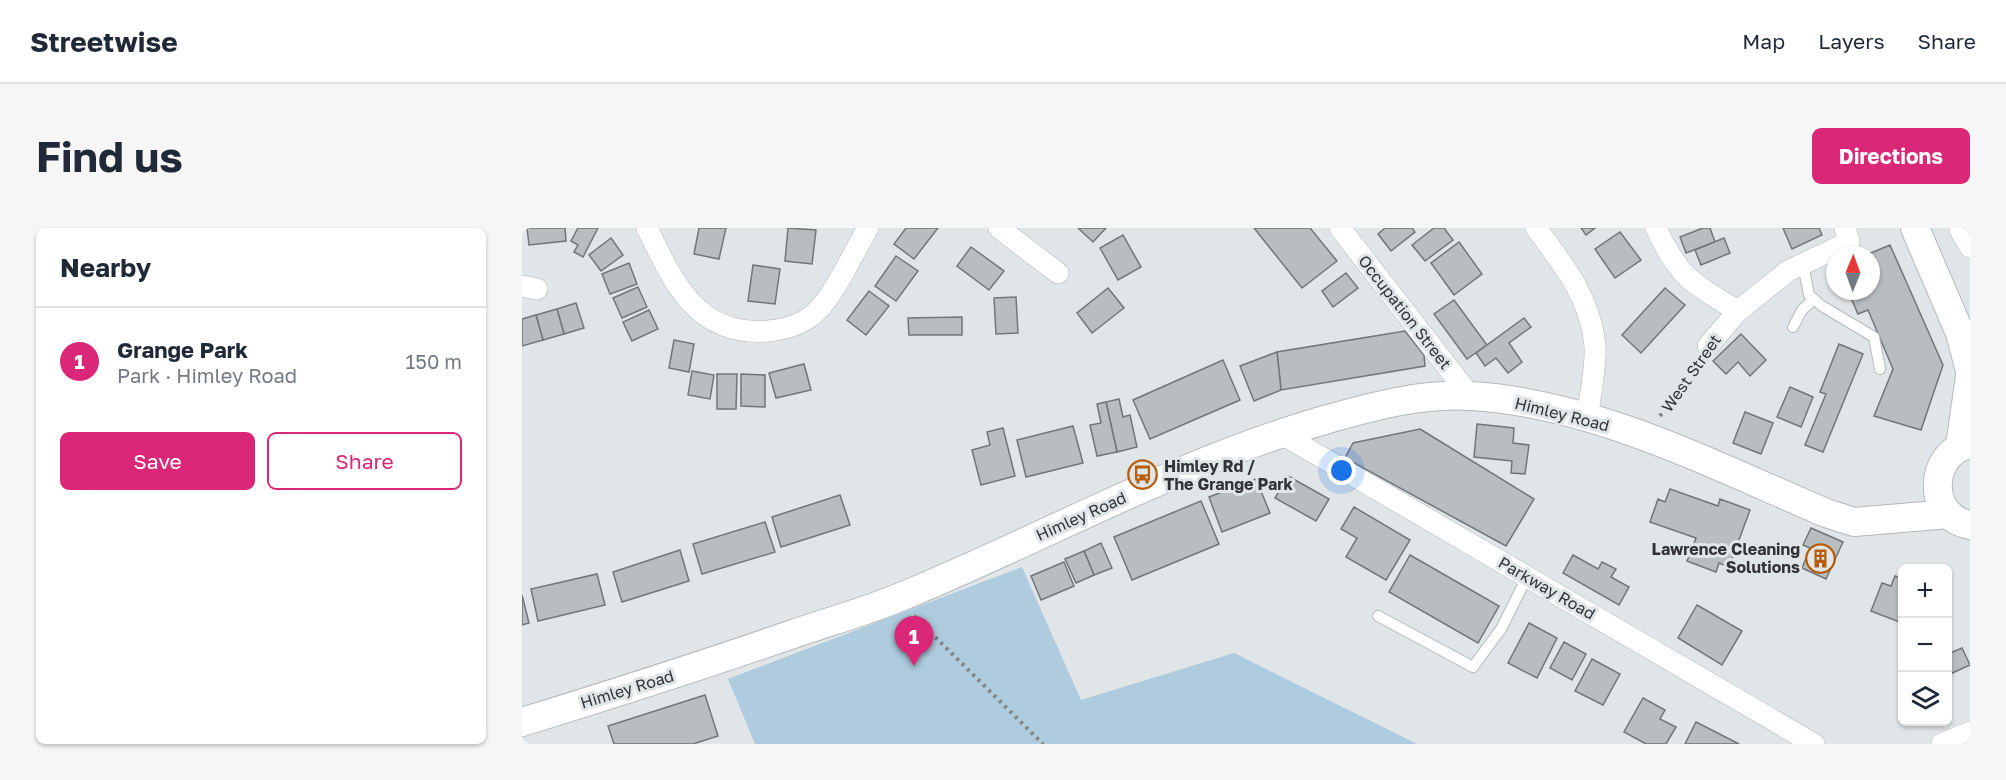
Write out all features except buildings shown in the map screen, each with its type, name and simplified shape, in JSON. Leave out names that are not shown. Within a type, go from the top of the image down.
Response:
[{"type":"main road","points":[[1915,228],[1960,333],[1970,371]]},
{"type":"main road","points":[[1964,522],[1941,502],[1937,487],[1942,464],[1965,445],[1970,376]]},
{"type":"main road","name":"Himley Road","points":[[522,722],[697,667],[897,599],[1159,480],[1280,433],[1372,406],[1418,399],[1470,396],[1512,401],[1587,419],[1647,437],[1826,513],[1854,522],[1964,522]]},
{"type":"main road","points":[[1886,521],[1937,487]]},
{"type":"street","points":[[647,228],[675,284],[693,307],[712,321],[736,329],[758,332],[783,330],[818,310],[868,228]]},
{"type":"street","points":[[999,228],[1058,273]]},
{"type":"street","name":"Occupation Street","points":[[1340,228],[1470,396]]},
{"type":"street","points":[[1536,228],[1564,265],[1586,303],[1595,347],[1587,419]]},
{"type":"street","points":[[1656,228],[1671,260],[1691,283],[1738,311]]},
{"type":"street","name":"West Street","points":[[1708,345],[1738,311],[1788,272],[1849,242],[1845,228]]},
{"type":"street","name":"Parkway Road","points":[[1280,433],[1814,744]]},
{"type":"street","points":[[1941,744],[1970,732]]},
{"type":"lane","points":[[1803,264],[1809,295],[1874,337],[1880,369]]},
{"type":"lane","points":[[1793,327],[1802,310],[1814,299]]},
{"type":"lane","points":[[1378,616],[1473,667],[1501,629],[1527,577]]},
{"type":"path","name":"West Street","points":[[1647,437],[1708,345]]},
{"type":"path","points":[[897,599],[1043,744]]},
{"type":"shaded area","points":[[1022,567],[1081,700],[1234,653],[1417,744],[755,744],[728,679]]},
{"type":"place","name":"Himley Rd / The Grange Park","points":[[1143,475]]},
{"type":"place","name":"Lawrence Cleaning Solutions","points":[[1821,558]]},
{"type":"place","name":"Grange Park","points":[[914,666]]}]
